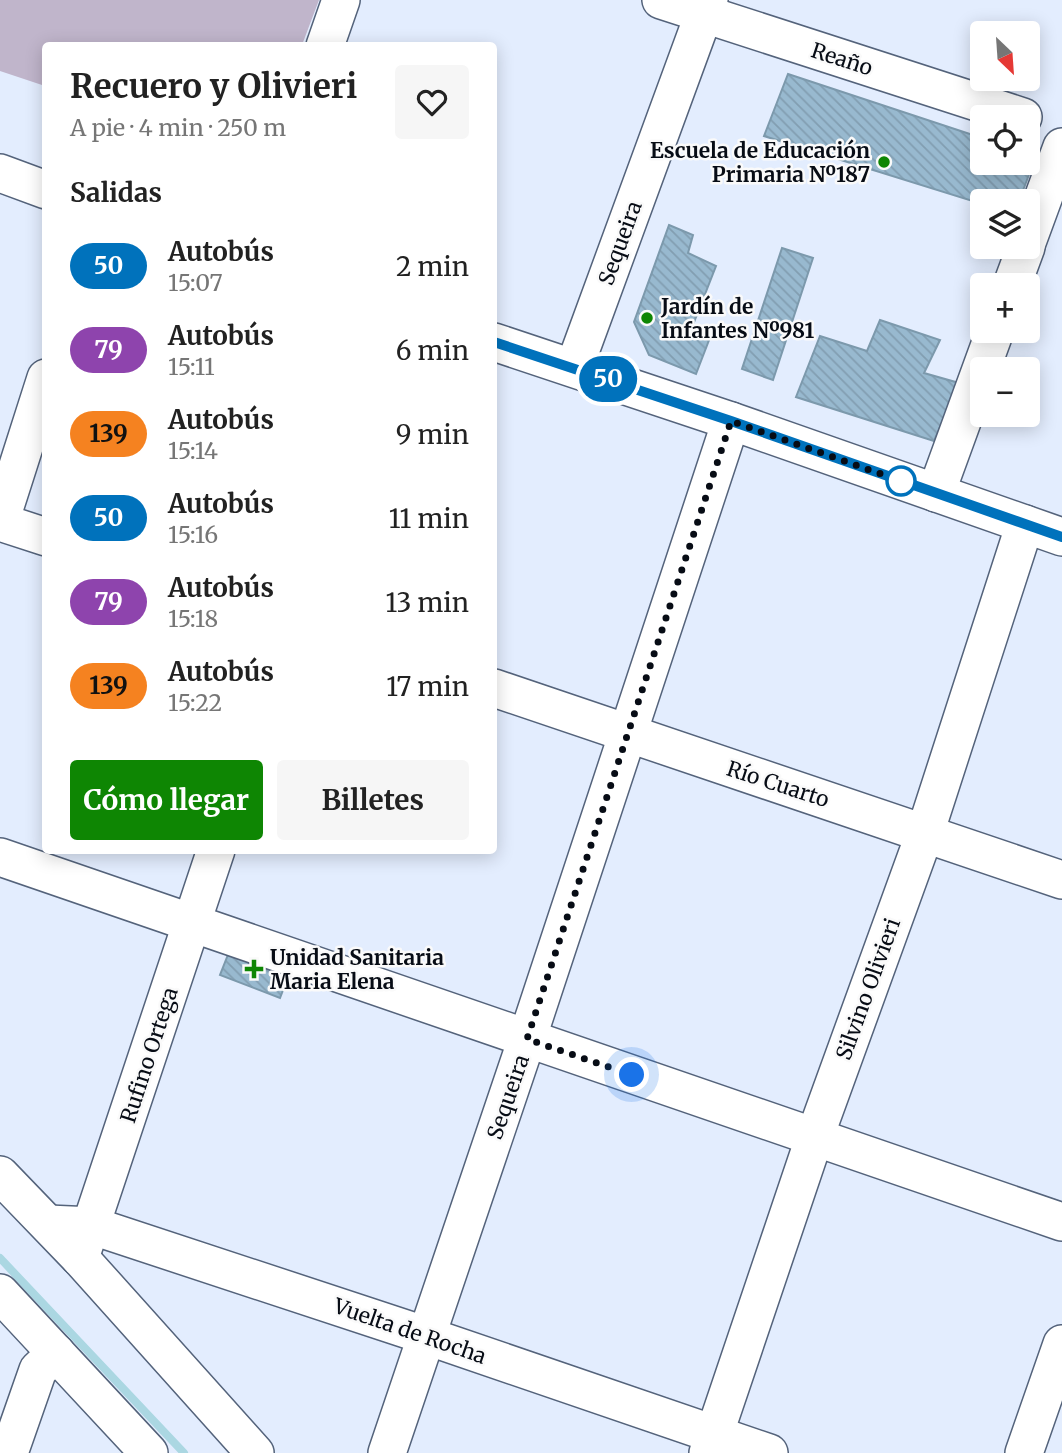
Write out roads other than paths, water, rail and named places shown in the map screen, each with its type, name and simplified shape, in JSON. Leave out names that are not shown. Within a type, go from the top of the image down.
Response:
[{"type":"street","points":[[326,42],[341,0]]},
{"type":"street","name":"Reaño","points":[[661,0],[706,8],[987,105]]},
{"type":"street","name":"Sequeira","points":[[574,368],[706,8]]},
{"type":"street","name":"Reaño","points":[[1040,123],[1062,130]]},
{"type":"street","points":[[1040,207],[1062,147]]},
{"type":"street","points":[[0,173],[42,189]]},
{"type":"street","points":[[497,343],[731,421],[1062,537]]},
{"type":"street","points":[[936,494],[991,343]]},
{"type":"street","points":[[42,391],[0,522],[42,536]]},
{"type":"street","name":"Sequeira","points":[[387,1453],[629,735],[731,421]]},
{"type":"street","name":"Silvino Olivieri","points":[[711,1445],[815,1136],[925,833],[1025,524]]},
{"type":"street","name":"Río Cuarto","points":[[497,689],[1062,880]]},
{"type":"street","name":"Rufino Ortega","points":[[86,1242],[215,854]]},
{"type":"street","points":[[0,857],[1062,1222]]},
{"type":"street","name":"Vuelta de Rocha","points":[[0,1175],[48,1224],[86,1242],[427,1336],[711,1445],[769,1453]]},
{"type":"street","points":[[86,1242],[255,1453]]},
{"type":"street","points":[[0,1293],[149,1453]]},
{"type":"street","points":[[1024,1453],[1062,1344]]},
{"type":"street","points":[[9,1453],[38,1370],[56,1353]]},
{"type":"waterway","points":[[0,1258],[184,1453]]},
{"type":"place","name":"Escuela de Educación Primaria Nº187","points":[[884,162]]},
{"type":"place","name":"Jardín de Infantes Nº981","points":[[647,318]]},
{"type":"place","name":"Unidad Sanitaria Maria Elena","points":[[254,969]]}]
